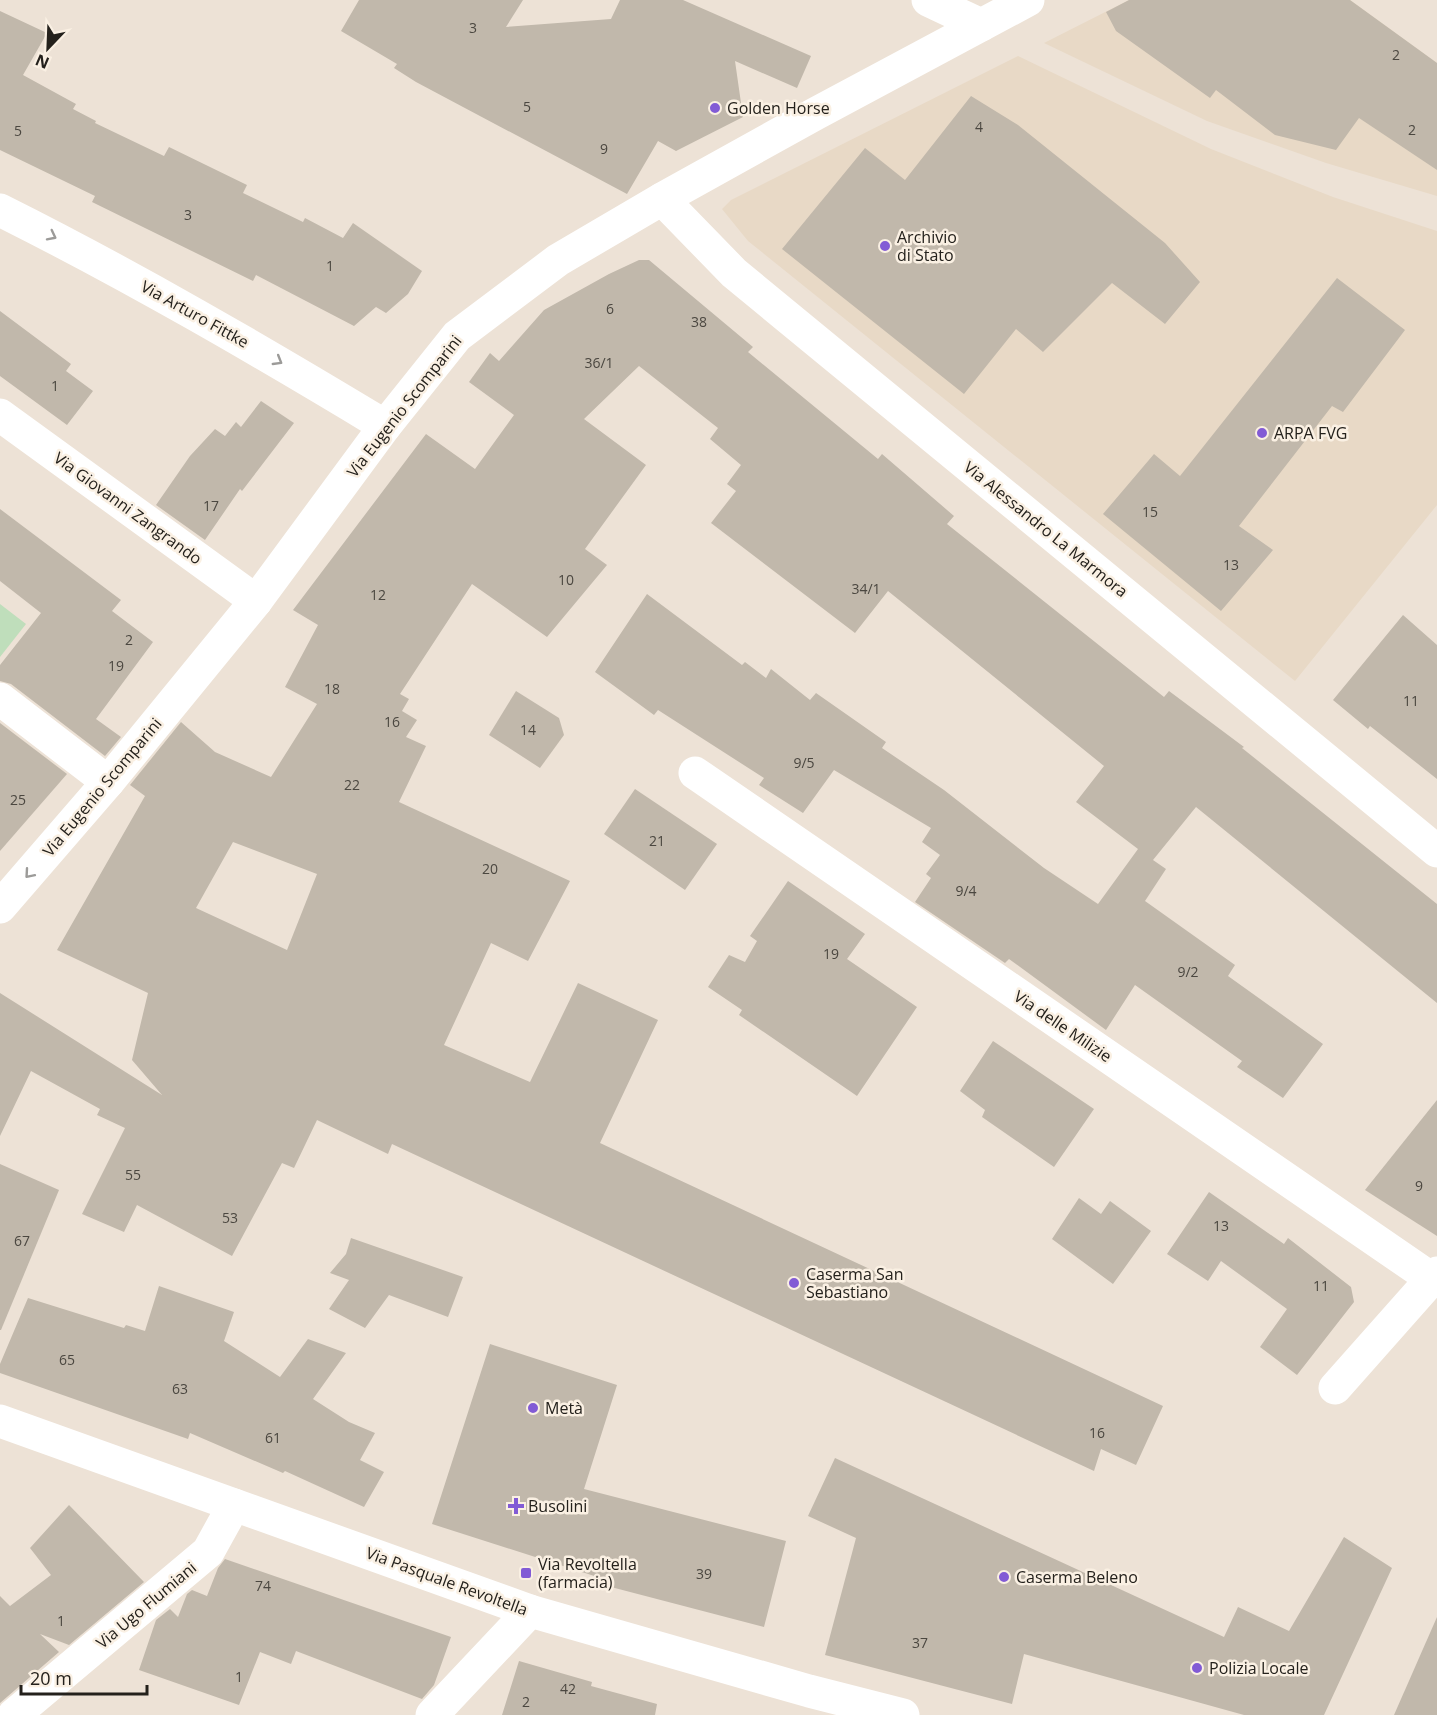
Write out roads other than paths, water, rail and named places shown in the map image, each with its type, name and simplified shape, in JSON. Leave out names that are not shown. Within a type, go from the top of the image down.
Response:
[{"type":"street","points":[[928,0],[981,25]]},
{"type":"street","name":"Via Eugenio Scomparini","points":[[0,907],[108,782],[256,601],[385,426],[457,336],[558,260],[662,199],[1028,0]]},
{"type":"street","name":"Via Alessandro La Marmora","points":[[662,199],[734,273],[1437,851]]},
{"type":"street","name":"Via Arturo Fittke","points":[[0,210],[89,255],[251,345],[385,426]]},
{"type":"street","name":"Via Giovanni Zangrando","points":[[0,415],[256,601]]},
{"type":"street","points":[[0,699],[108,782]]},
{"type":"street","name":"Via delle Milizie","points":[[694,773],[1434,1276],[1335,1388]]},
{"type":"street","name":"Via Pasquale Revoltella","points":[[0,1421],[530,1611],[775,1682],[903,1715]]},
{"type":"street","name":"Via Ugo Flumiani","points":[[14,1715],[208,1552],[234,1505]]},
{"type":"street","points":[[432,1715],[530,1611]]},
{"type":"place","name":"Golden Horse","points":[[715,108]]},
{"type":"place","name":"Archivio di Stato","points":[[885,246]]},
{"type":"place","name":"ARPA FVG","points":[[1262,433]]},
{"type":"place","name":"Caserma San Sebastiano","points":[[794,1283]]},
{"type":"place","name":"Metà","points":[[533,1408]]},
{"type":"place","name":"Busolini","points":[[516,1506]]},
{"type":"place","name":"Via Revoltella (farmacia)","points":[[526,1573]]},
{"type":"place","name":"Caserma Beleno","points":[[1004,1577]]},
{"type":"place","name":"Polizia Locale","points":[[1197,1668]]}]
